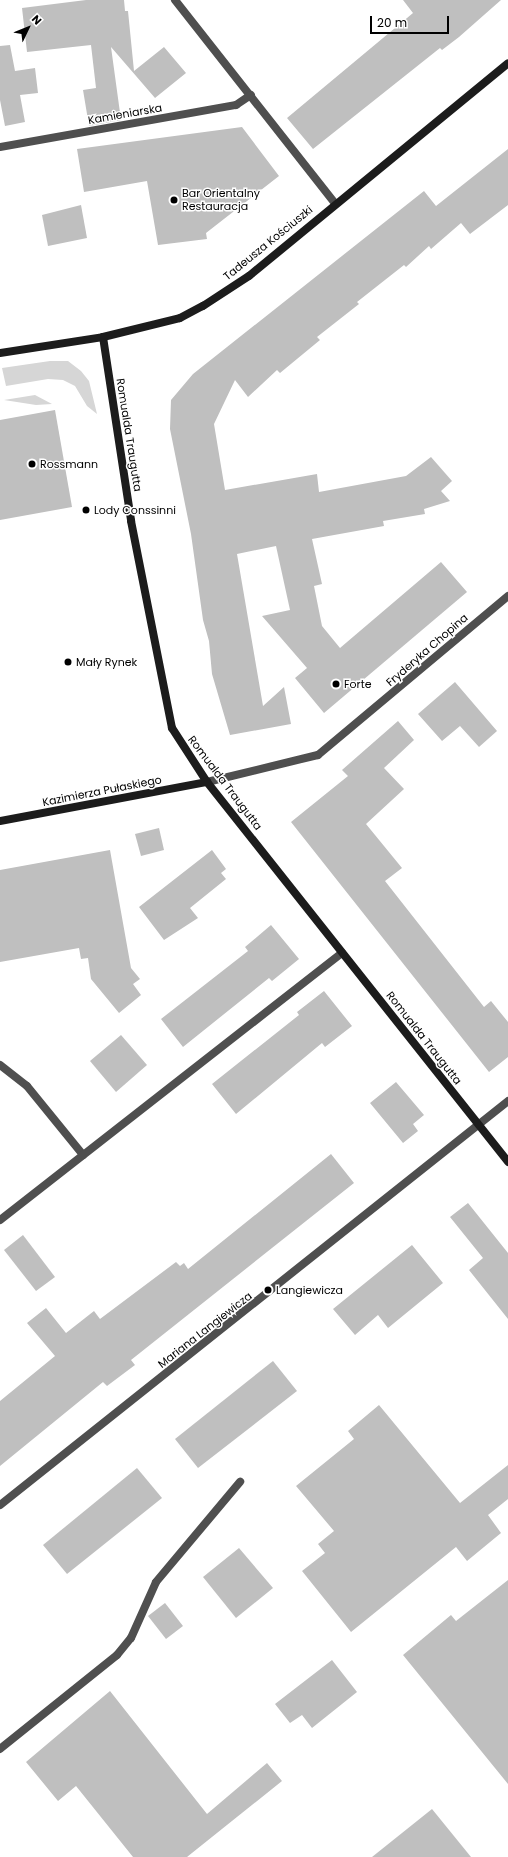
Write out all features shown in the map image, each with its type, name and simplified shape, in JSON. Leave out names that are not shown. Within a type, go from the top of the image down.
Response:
[{"type":"street","points":[[175,0],[335,203]]},
{"type":"street","name":"Tadeusza Kościuszki","points":[[0,353],[102,337],[180,318],[202,306],[249,276],[335,203],[508,64]]},
{"type":"street","name":"Kamieniarska","points":[[0,147],[236,105],[251,95]]},
{"type":"street","name":"Romualda Traugutta","points":[[102,337],[131,521],[170,721],[184,751],[508,1162]]},
{"type":"street","name":"Fryderyka Chopina","points":[[207,782],[318,755],[508,596]]},
{"type":"street","name":"Kazimierza Pułaskiego","points":[[0,821],[207,782]]},
{"type":"street","points":[[0,1220],[342,953]]},
{"type":"street","points":[[0,1065],[27,1086],[83,1155]]},
{"type":"street","name":"Mariana Langiewicza","points":[[0,1505],[480,1126],[508,1101]]},
{"type":"street","points":[[0,1749],[117,1654],[131,1638],[156,1582],[240,1482]]},
{"type":"shaded area","points":[[50,361],[68,361],[81,371],[89,381],[97,414],[87,406],[75,386],[63,380],[48,379],[6,386],[2,368]]},
{"type":"shaded area","points":[[35,395],[52,404],[36,405],[4,400]]},
{"type":"building","points":[[86,0],[124,0],[125,11],[128,11],[134,71],[164,47],[186,73],[155,98],[111,47],[121,120],[89,126],[83,90],[96,88],[91,45],[27,52],[22,8]]},
{"type":"building","points":[[403,0],[501,0],[459,37],[442,50],[440,48],[313,149],[287,118],[413,13]]},
{"type":"building","points":[[10,45],[15,71],[35,68],[38,93],[20,95],[25,122],[5,126],[0,100],[0,46]]},
{"type":"building","points":[[242,127],[279,176],[206,233],[207,239],[158,245],[147,181],[84,192],[77,149]]},
{"type":"building","points":[[508,149],[508,205],[470,234],[461,223],[431,249],[429,246],[406,267],[404,265],[357,302],[359,304],[317,337],[320,340],[280,373],[277,370],[248,397],[235,380],[214,424],[225,490],[317,474],[319,492],[406,476],[431,457],[452,481],[441,491],[450,501],[424,509],[425,514],[383,521],[384,526],[312,539],[322,584],[314,586],[322,626],[340,648],[441,562],[467,592],[324,713],[295,678],[307,668],[262,616],[290,610],[276,546],[237,554],[263,706],[284,687],[291,724],[230,735],[212,674],[209,641],[203,620],[191,534],[170,429],[171,400],[193,374],[424,191],[436,206]]},
{"type":"building","points":[[81,205],[87,238],[48,246],[42,215]]},
{"type":"building","name":"Rossmann","points":[[55,410],[72,507],[0,520],[0,420]]},
{"type":"building","points":[[455,682],[497,731],[479,747],[460,726],[442,741],[418,714]]},
{"type":"building","points":[[398,721],[414,740],[384,768],[404,789],[366,824],[402,868],[385,881],[484,1007],[491,1001],[508,1022],[508,1057],[489,1072],[291,822],[348,776],[342,770]]},
{"type":"building","points":[[159,828],[164,850],[141,856],[135,834]]},
{"type":"building","points":[[110,850],[131,968],[140,979],[133,984],[141,995],[119,1013],[91,979],[88,958],[81,959],[79,948],[0,962],[0,870]]},
{"type":"building","points":[[212,850],[226,869],[221,873],[226,879],[190,908],[198,918],[164,940],[139,907]]},
{"type":"building","points":[[271,925],[299,959],[272,981],[269,978],[183,1047],[161,1019],[248,951],[245,947]]},
{"type":"building","points":[[324,991],[352,1026],[325,1047],[322,1043],[236,1114],[212,1084],[299,1015],[297,1012]]},
{"type":"building","points":[[121,1035],[147,1065],[116,1092],[90,1061]]},
{"type":"building","points":[[396,1082],[424,1115],[413,1124],[418,1131],[403,1143],[370,1103]]},
{"type":"building","points":[[331,1154],[354,1183],[131,1360],[135,1365],[107,1386],[103,1382],[0,1466],[0,1401],[55,1356],[27,1323],[46,1308],[66,1333],[94,1311],[100,1319],[176,1262],[180,1266],[184,1263],[188,1269]]},
{"type":"building","points":[[468,1203],[508,1253],[508,1319],[469,1270],[483,1258],[450,1217]]},
{"type":"building","points":[[23,1235],[55,1277],[36,1291],[4,1250]]},
{"type":"building","points":[[412,1245],[443,1283],[388,1328],[378,1315],[355,1335],[333,1309]]},
{"type":"building","points":[[273,1361],[297,1391],[198,1468],[175,1439]]},
{"type":"building","points":[[379,1405],[460,1503],[508,1465],[508,1499],[488,1515],[501,1533],[467,1561],[456,1547],[351,1632],[302,1571],[325,1553],[318,1544],[334,1531],[296,1486],[354,1439],[348,1431]]},
{"type":"building","points":[[137,1468],[162,1498],[67,1574],[43,1545]]},
{"type":"building","points":[[239,1548],[273,1588],[236,1618],[203,1577]]},
{"type":"building","points":[[508,1580],[508,1784],[403,1655],[451,1615],[456,1621]]},
{"type":"building","points":[[165,1603],[183,1626],[166,1639],[148,1616]]},
{"type":"building","points":[[332,1660],[357,1692],[312,1728],[302,1715],[290,1723],[275,1704]]},
{"type":"building","points":[[110,1691],[207,1814],[267,1763],[282,1781],[187,1857],[133,1857],[76,1786],[58,1801],[26,1762]]},
{"type":"building","points":[[432,1809],[471,1857],[372,1857]]},
{"type":"place","name":"Bar Orientalny Restauracja","points":[[174,200]]},
{"type":"place","name":"Rossmann","points":[[32,464]]},
{"type":"place","name":"Lody Conssinni","points":[[86,510]]},
{"type":"place","name":"Mały Rynek","points":[[68,662]]},
{"type":"place","name":"Forte","points":[[336,684]]},
{"type":"place","name":"Langiewicza","points":[[268,1290]]}]
